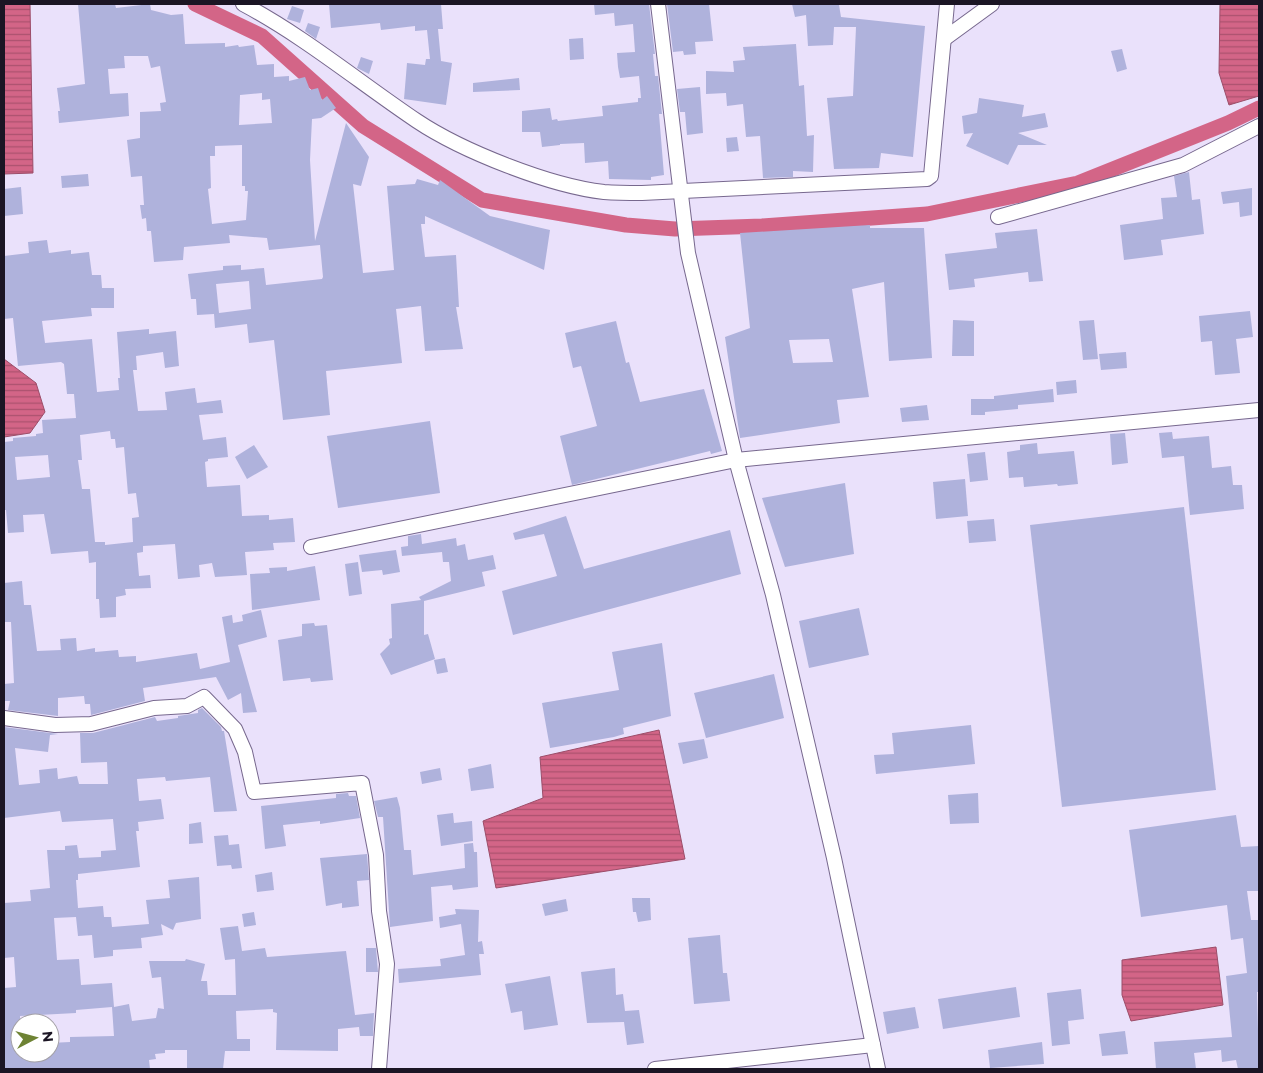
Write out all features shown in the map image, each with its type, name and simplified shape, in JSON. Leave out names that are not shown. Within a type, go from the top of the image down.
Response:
[{"type":"street","points":[[243,4],[353,74],[418,121],[467,147],[527,172],[604,192],[681,198],[927,179],[932,176],[947,4]]},
{"type":"street","points":[[658,4],[688,253],[736,460],[773,595],[834,858],[878,1069]]},
{"type":"street","points":[[944,39],[992,4]]},
{"type":"street","points":[[998,217],[1183,165],[1259,126]]},
{"type":"street","points":[[311,547],[736,460],[1259,410]]},
{"type":"street","points":[[4,718],[55,725],[91,724],[154,708],[187,706],[204,698],[236,730],[245,752],[254,792],[362,783],[376,855],[379,911],[387,964],[379,1069]]},
{"type":"street","points":[[655,1069],[873,1045]]},
{"type":"shaded area","points":[[4,4],[30,4],[33,173],[4,174]]},
{"type":"shaded area","points":[[1220,4],[1259,4],[1259,96],[1229,105],[1219,73]]},
{"type":"shaded area","points":[[4,359],[36,383],[45,412],[30,433],[4,437]]},
{"type":"shaded area","points":[[659,730],[685,859],[496,888],[483,821],[543,798],[540,757]]},
{"type":"shaded area","points":[[1216,947],[1223,1005],[1131,1021],[1122,995],[1122,960]]},
{"type":"building","points":[[78,4],[115,4],[116,8],[150,4],[151,10],[171,15],[183,14],[185,44],[225,43],[225,47],[254,45],[257,65],[274,64],[274,77],[289,76],[289,81],[305,77],[310,90],[318,88],[322,100],[327,96],[336,108],[321,118],[312,119],[310,160],[315,241],[346,123],[369,157],[361,186],[353,184],[363,273],[394,270],[387,186],[415,184],[417,179],[438,185],[440,180],[490,216],[550,230],[544,270],[425,216],[425,224],[421,224],[425,257],[456,255],[459,307],[456,307],[463,349],[425,351],[421,306],[396,309],[402,363],[326,371],[330,415],[283,420],[274,340],[249,343],[247,324],[215,328],[214,314],[197,315],[196,299],[191,299],[188,274],[223,270],[223,266],[241,265],[241,270],[264,268],[266,285],[322,279],[320,245],[269,250],[267,238],[229,235],[230,243],[184,247],[183,260],[154,262],[151,231],[147,231],[146,218],[142,219],[140,205],[144,205],[142,176],[131,177],[127,140],[140,138],[140,112],[161,111],[160,103],[166,102],[160,66],[151,68],[148,56],[124,56],[125,68],[108,69],[110,94],[128,93],[129,116],[59,123],[58,111],[60,111],[57,88],[85,84]],"holes":[[[262,93],[262,100],[270,99],[272,123],[239,125],[240,95]],[[242,145],[242,186],[245,186],[245,191],[248,191],[246,220],[212,224],[208,189],[211,188],[210,156],[215,156],[215,146]],[[249,281],[251,309],[219,313],[216,284]]]},
{"type":"building","points":[[329,4],[441,4],[443,29],[438,29],[441,61],[452,63],[446,105],[404,99],[407,63],[425,65],[426,59],[430,59],[427,30],[415,31],[415,26],[381,30],[380,23],[331,28]]},
{"type":"building","points":[[594,4],[649,4],[655,54],[653,54],[655,76],[658,76],[662,114],[659,114],[664,175],[651,177],[651,180],[609,179],[608,161],[585,163],[584,143],[542,147],[540,132],[522,132],[522,111],[550,108],[552,120],[557,119],[558,121],[603,116],[602,106],[638,102],[638,98],[641,98],[639,76],[620,78],[618,67],[617,53],[635,52],[633,24],[615,26],[614,13],[595,15]]},
{"type":"building","points":[[667,4],[709,4],[713,41],[695,42],[696,54],[684,55],[683,51],[673,52]]},
{"type":"building","points":[[792,4],[839,5],[841,17],[925,26],[913,157],[881,153],[879,168],[834,169],[827,98],[853,96],[856,27],[834,27],[833,45],[808,46],[806,15],[795,17]]},
{"type":"building","points":[[292,6],[304,10],[300,23],[287,19]]},
{"type":"building","points":[[308,23],[320,27],[316,39],[305,31]]},
{"type":"building","points":[[583,38],[584,59],[570,60],[569,39]]},
{"type":"building","points":[[796,44],[799,86],[804,85],[807,136],[814,135],[813,172],[793,171],[793,177],[763,178],[760,136],[746,137],[743,104],[727,106],[726,93],[706,94],[706,71],[734,72],[733,61],[745,60],[743,47]]},
{"type":"building","points":[[1122,49],[1127,69],[1117,72],[1111,51]]},
{"type":"building","points":[[361,57],[373,61],[369,74],[357,68]]},
{"type":"building","points":[[519,78],[520,90],[473,92],[473,83]]},
{"type":"building","points":[[700,87],[703,133],[687,135],[685,112],[680,112],[677,89]]},
{"type":"building","points":[[979,98],[1024,105],[1022,117],[1045,113],[1048,127],[1018,133],[1047,145],[1018,145],[1008,165],[966,146],[973,133],[964,134],[962,116],[977,113]]},
{"type":"building","points":[[737,137],[739,151],[727,152],[726,138]]},
{"type":"building","points":[[1189,172],[1192,200],[1200,199],[1204,234],[1161,240],[1163,255],[1124,260],[1120,225],[1163,219],[1161,198],[1177,197],[1174,176]]},
{"type":"building","points":[[88,174],[89,186],[62,188],[61,176]]},
{"type":"building","points":[[21,187],[23,214],[4,216],[4,189]]},
{"type":"building","points":[[1252,188],[1252,215],[1240,217],[1239,202],[1223,204],[1221,192]]},
{"type":"building","points":[[870,225],[870,228],[924,228],[932,358],[889,361],[884,282],[852,289],[869,397],[837,400],[840,423],[740,438],[725,337],[750,328],[740,233]],"holes":[[[829,339],[833,362],[793,363],[789,340]]]},
{"type":"building","points":[[1037,229],[1043,281],[1029,282],[1028,272],[974,279],[975,287],[949,290],[945,254],[997,248],[995,233]]},
{"type":"building","points":[[47,240],[49,253],[71,250],[71,254],[89,252],[92,275],[101,275],[102,288],[114,288],[114,308],[91,308],[92,316],[42,321],[45,343],[92,339],[97,392],[119,390],[117,332],[149,329],[149,334],[176,331],[179,366],[165,368],[163,352],[136,356],[137,370],[133,370],[138,411],[167,410],[165,392],[195,388],[197,403],[221,400],[223,413],[199,415],[203,440],[226,437],[228,457],[208,459],[205,462],[207,487],[240,485],[242,516],[269,515],[269,520],[293,518],[295,542],[273,543],[274,550],[245,552],[247,575],[215,577],[212,563],[199,565],[200,577],[178,579],[175,544],[143,546],[143,552],[137,553],[139,576],[150,575],[151,588],[125,589],[126,595],[116,597],[116,617],[100,618],[99,599],[96,599],[96,562],[89,563],[88,551],[51,554],[44,514],[23,515],[24,532],[8,533],[6,510],[4,510],[4,442],[13,441],[13,438],[36,436],[36,434],[43,433],[42,420],[76,418],[74,394],[67,394],[64,364],[61,362],[18,366],[13,318],[4,319],[4,256],[29,253],[28,242]],"holes":[[[110,431],[111,439],[115,439],[116,448],[124,447],[128,494],[136,493],[139,517],[132,518],[133,542],[105,545],[105,542],[95,542],[90,489],[82,489],[78,460],[82,460],[80,435]],[[48,455],[50,477],[17,480],[15,457]]]},
{"type":"building","points":[[1250,311],[1253,337],[1236,339],[1240,373],[1215,375],[1212,341],[1201,342],[1199,316]]},
{"type":"building","points":[[953,320],[974,321],[974,356],[952,356]]},
{"type":"building","points":[[1094,320],[1098,359],[1083,360],[1079,321]]},
{"type":"building","points":[[616,321],[626,363],[629,362],[640,402],[704,389],[722,451],[711,454],[710,451],[572,485],[560,436],[597,426],[581,366],[573,368],[565,333]]},
{"type":"building","points":[[1126,352],[1127,368],[1101,370],[1099,354]]},
{"type":"building","points":[[1076,380],[1077,393],[1057,395],[1056,382]]},
{"type":"building","points":[[1053,389],[1054,402],[1018,405],[1018,409],[985,412],[985,415],[971,415],[971,399],[994,399],[994,396]]},
{"type":"building","points":[[927,405],[929,420],[902,422],[900,408]]},
{"type":"building","points":[[430,421],[440,493],[338,508],[327,436]]},
{"type":"building","points":[[1172,432],[1173,439],[1209,436],[1212,468],[1231,466],[1233,485],[1242,485],[1244,509],[1190,515],[1184,456],[1162,458],[1159,433]]},
{"type":"building","points":[[1125,433],[1128,463],[1112,465],[1110,434]]},
{"type":"building","points":[[1037,443],[1038,454],[1074,451],[1078,484],[1024,487],[1023,477],[1009,478],[1007,452],[1020,450],[1020,445]]},
{"type":"building","points":[[254,445],[268,467],[247,479],[235,457]]},
{"type":"building","points":[[985,452],[988,480],[970,482],[967,454]]},
{"type":"building","points":[[965,479],[968,516],[936,519],[933,482]]},
{"type":"building","points":[[845,483],[854,554],[785,567],[762,498]]},
{"type":"building","points":[[1184,507],[1216,790],[1062,807],[1030,525]]},
{"type":"building","points":[[566,516],[584,569],[730,530],[741,574],[513,635],[502,591],[557,576],[544,534],[515,540],[513,533]]},
{"type":"building","points":[[994,519],[996,541],[969,543],[967,521]]},
{"type":"building","points":[[421,534],[422,544],[456,538],[457,546],[465,544],[468,560],[493,555],[496,569],[482,572],[485,586],[424,601],[424,635],[428,634],[435,659],[391,675],[380,654],[390,644],[389,639],[392,638],[391,604],[421,600],[419,597],[451,581],[449,562],[443,562],[442,552],[402,556],[401,547],[408,546],[408,536]]},
{"type":"building","points":[[396,550],[400,572],[383,575],[382,570],[362,572],[359,555]]},
{"type":"building","points":[[358,562],[362,594],[349,596],[345,564]]},
{"type":"building","points":[[315,566],[320,600],[252,610],[250,574],[270,573],[269,568],[287,567],[287,571]]},
{"type":"building","points":[[22,581],[24,605],[31,605],[37,651],[61,650],[60,639],[76,638],[77,651],[95,648],[95,652],[118,650],[119,657],[136,656],[136,662],[197,653],[200,669],[230,662],[222,617],[232,615],[233,623],[243,621],[242,615],[261,610],[267,637],[238,645],[257,712],[243,713],[241,693],[228,700],[216,677],[143,688],[145,701],[91,715],[90,704],[85,704],[84,696],[58,698],[58,716],[8,710],[10,701],[4,701],[4,684],[14,683],[11,622],[4,622],[4,583]]},
{"type":"building","points":[[859,608],[869,655],[809,668],[799,621]]},
{"type":"building","points":[[314,623],[315,626],[327,625],[333,680],[311,682],[310,678],[283,681],[278,640],[302,636],[302,624]]},
{"type":"building","points":[[662,643],[671,716],[623,728],[624,734],[614,737],[550,748],[542,703],[619,690],[612,652]]},
{"type":"building","points":[[445,658],[448,672],[437,674],[434,660]]},
{"type":"building","points":[[774,674],[784,718],[706,738],[694,693]]},
{"type":"building","points":[[202,708],[224,731],[237,811],[214,812],[210,777],[166,781],[165,777],[137,779],[139,801],[161,799],[164,819],[138,822],[139,831],[136,831],[140,867],[78,874],[78,880],[76,880],[78,908],[103,906],[104,917],[111,917],[112,927],[149,924],[146,900],[170,898],[168,880],[199,877],[201,919],[176,923],[173,930],[161,924],[163,935],[141,938],[142,948],[113,950],[113,956],[94,958],[92,935],[78,936],[76,917],[54,918],[57,960],[79,959],[81,985],[112,983],[114,1007],[129,1004],[132,1021],[156,1018],[158,1008],[164,1009],[161,977],[152,978],[149,961],[185,961],[186,959],[205,964],[201,981],[207,981],[208,995],[236,995],[235,959],[225,960],[220,928],[238,926],[242,951],[265,948],[267,957],[346,951],[355,1015],[374,1013],[373,1036],[360,1036],[359,1027],[338,1029],[338,1051],[276,1050],[277,1013],[273,1012],[273,1009],[236,1011],[237,1039],[250,1039],[250,1051],[225,1051],[223,1069],[187,1069],[187,1050],[165,1050],[165,1053],[155,1054],[156,1059],[149,1060],[150,1069],[4,1069],[4,988],[16,987],[14,957],[4,958],[4,903],[31,901],[30,890],[50,888],[47,850],[65,850],[65,846],[77,845],[79,858],[101,857],[101,851],[116,850],[113,819],[62,822],[60,811],[4,818],[4,727],[58,734],[50,735],[48,752],[15,748],[19,785],[40,783],[39,770],[57,768],[58,779],[77,776],[79,784],[108,784],[107,762],[81,763],[80,733],[93,733],[155,717],[157,721],[198,713],[198,710]],"holes":[[[112,1007],[114,1036],[70,1037],[70,1042],[60,1042],[60,1063],[10,1063],[10,1013],[76,1013],[76,1010]]]},
{"type":"building","points":[[971,725],[975,764],[876,774],[874,755],[894,754],[892,733]]},
{"type":"building","points":[[704,739],[708,758],[683,764],[678,743]]},
{"type":"building","points":[[491,764],[494,788],[471,791],[468,769]]},
{"type":"building","points":[[440,768],[442,780],[422,784],[420,772]]},
{"type":"building","points":[[348,793],[349,796],[356,796],[360,818],[320,824],[320,821],[283,825],[286,846],[265,849],[261,806],[336,798],[336,794]]},
{"type":"building","points":[[978,793],[979,823],[950,824],[948,795]]},
{"type":"building","points":[[397,797],[400,808],[404,850],[411,850],[413,875],[465,868],[464,844],[473,843],[474,852],[477,852],[478,887],[453,890],[452,885],[431,887],[433,921],[390,927],[383,817],[378,817],[374,801]]},
{"type":"building","points":[[453,813],[454,823],[472,821],[473,841],[441,846],[437,815]]},
{"type":"building","points":[[1236,815],[1241,847],[1259,846],[1259,891],[1247,891],[1251,920],[1259,920],[1259,992],[1257,992],[1259,1069],[1238,1069],[1236,1060],[1222,1062],[1221,1050],[1194,1053],[1196,1069],[1156,1069],[1154,1042],[1232,1037],[1226,976],[1247,973],[1243,938],[1231,940],[1227,905],[1141,917],[1129,830]]},
{"type":"building","points":[[201,822],[203,843],[189,844],[189,824]]},
{"type":"building","points":[[228,835],[229,845],[239,844],[242,868],[232,869],[231,865],[217,866],[214,836]]},
{"type":"building","points":[[367,854],[369,880],[357,881],[359,906],[342,908],[342,903],[326,906],[320,858]]},
{"type":"building","points":[[272,872],[274,890],[257,892],[255,875]]},
{"type":"building","points":[[632,898],[650,898],[651,920],[638,922],[636,912],[633,912]]},
{"type":"building","points":[[566,899],[568,911],[545,916],[542,904]]},
{"type":"building","points":[[455,909],[479,910],[478,942],[482,941],[484,954],[479,954],[481,975],[399,983],[398,969],[441,966],[440,959],[465,955],[461,924],[440,928],[439,917],[456,914]]},
{"type":"building","points":[[254,912],[256,925],[244,927],[242,914]]},
{"type":"building","points":[[720,935],[723,973],[727,973],[730,1001],[694,1004],[688,938]]},
{"type":"building","points":[[366,948],[376,948],[378,972],[366,972]]},
{"type":"building","points":[[615,968],[616,995],[623,994],[625,1011],[639,1010],[644,1043],[627,1045],[624,1022],[587,1023],[581,972]]},
{"type":"building","points":[[550,976],[558,1025],[524,1030],[522,1011],[511,1013],[505,984]]},
{"type":"building","points":[[1016,987],[1020,1017],[943,1029],[938,999]]},
{"type":"building","points":[[1081,989],[1084,1019],[1068,1021],[1070,1044],[1052,1046],[1047,993]]},
{"type":"building","points":[[915,1007],[919,1028],[887,1034],[883,1012]]},
{"type":"building","points":[[1125,1031],[1128,1054],[1102,1056],[1099,1034]]},
{"type":"building","points":[[1042,1042],[1044,1064],[990,1068],[988,1050]]},
{"type":"waterway","points":[[195,4],[262,36],[363,126],[482,200],[626,225],[675,229],[762,226],[927,214],[1078,183],[1228,123],[1259,108]]}]
